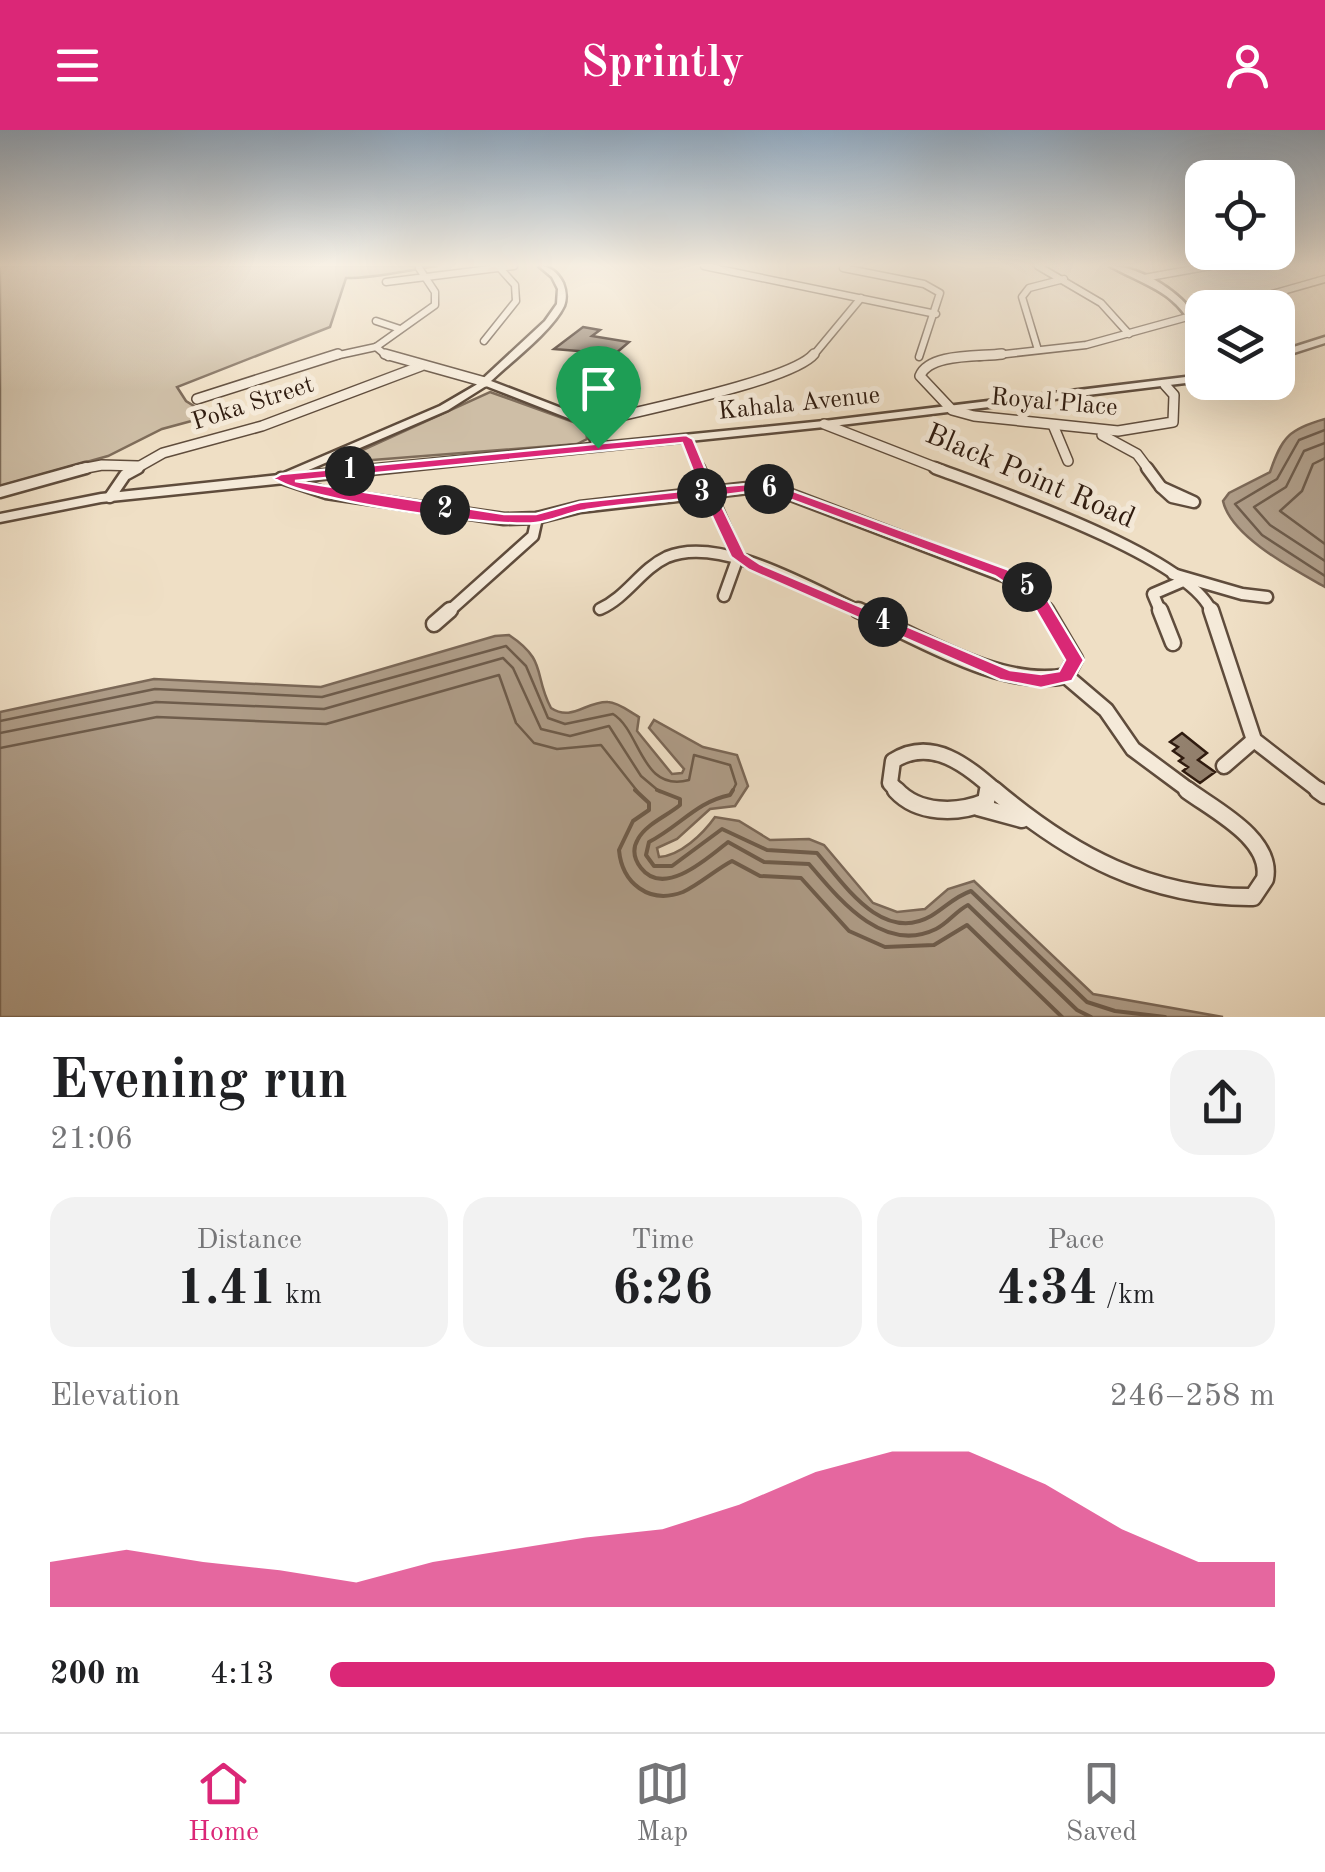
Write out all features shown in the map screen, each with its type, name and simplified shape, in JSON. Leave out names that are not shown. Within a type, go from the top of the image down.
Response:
[{"type":"street","points":[[197,398],[345,352],[376,347],[431,307]]},
{"type":"street","points":[[484,341],[511,307]]},
{"type":"street","points":[[281,478],[444,408],[485,382],[559,307]]},
{"type":"street","points":[[376,347],[388,357],[485,382],[591,423],[775,375],[808,362],[853,307]]},
{"type":"street","points":[[905,307],[936,314]]},
{"type":"street","points":[[919,357],[937,307]]},
{"type":"street","points":[[1025,307],[1038,350]]},
{"type":"street","points":[[1106,307],[1129,334]]},
{"type":"street","points":[[952,410],[926,385],[920,376],[923,368],[952,359],[1086,345],[1185,318]]},
{"type":"street","points":[[376,321],[400,328]]},
{"type":"street","points":[[1295,350],[1325,340]]},
{"type":"street","name":"Poka Street","points":[[110,497],[118,482],[138,466],[173,450],[262,426],[421,366]]},
{"type":"street","points":[[503,366],[505,382],[517,394]]},
{"type":"street","name":"Kahala Avenue","points":[[0,518],[110,497],[686,439],[1185,381]]},
{"type":"street","name":"Royal Place","points":[[952,410],[1053,426],[1118,431],[1173,422],[1174,395],[1166,385]]},
{"type":"street","points":[[591,423],[598,448]]},
{"type":"street","name":"Black Point Road","points":[[824,424],[1097,530],[1177,578],[1209,605],[1254,740]]},
{"type":"street","points":[[1053,426],[1068,462]]},
{"type":"street","points":[[1094,430],[1137,454],[1161,487]]},
{"type":"street","points":[[686,439],[738,557],[724,596]]},
{"type":"street","points":[[0,492],[38,484],[99,462],[138,466]]},
{"type":"street","points":[[281,478],[300,488],[504,519],[536,518],[580,507],[748,488],[783,492],[1022,583],[1037,596],[1070,648],[1074,660],[1066,676]]},
{"type":"street","points":[[434,624],[533,536],[536,518]]},
{"type":"street","points":[[600,609],[617,603],[666,558],[694,551],[738,557],[1007,676],[1041,681],[1066,676]]},
{"type":"street","points":[[1173,643],[1154,594],[1177,578],[1200,577],[1235,594],[1267,596]]},
{"type":"street","points":[[1037,826],[990,786],[938,753],[918,749],[893,761],[890,783],[914,804],[1008,812],[1129,877],[1176,892],[1216,898],[1253,897],[1265,884],[1268,867],[1260,849],[1244,832],[1134,750],[1106,710],[1066,676]]},
{"type":"street","points":[[1224,766],[1254,740],[1325,795]]},
{"type":"street","points":[[978,807],[986,802],[990,786]]},
{"type":"shaded area","points":[[0,307],[336,307],[330,327],[177,387],[186,401],[210,416],[162,429],[108,456],[0,486]]},
{"type":"shaded area","points":[[490,392],[579,424],[586,429],[587,439],[577,444],[334,463]]},
{"type":"water","points":[[1325,419],[1325,587],[1251,540],[1228,514],[1223,501],[1229,493],[1270,472],[1288,436]]},
{"type":"water","points":[[509,635],[535,661],[551,708],[566,713],[608,702],[624,708],[639,717],[637,731],[672,774],[684,769],[649,728],[654,720],[703,747],[737,755],[748,786],[735,806],[710,809],[677,839],[657,848],[659,857],[690,843],[715,817],[739,821],[770,840],[809,839],[824,845],[873,903],[897,912],[925,909],[948,889],[974,881],[1093,994],[1223,1017],[0,1017],[0,712],[154,679],[321,687]]},
{"type":"building","points":[[583,327],[600,330],[592,336],[629,342],[615,354],[554,349]]},
{"type":"building","points":[[1182,733],[1207,753],[1198,760],[1215,772],[1200,783],[1183,771],[1188,767],[1173,751],[1178,747],[1170,742]]},
{"type":"route","points":[[598,448],[281,478],[326,493],[504,519],[536,518],[580,507],[708,492],[738,557],[755,567],[1007,676],[1041,681],[1066,676],[1074,660],[1037,596],[1001,573],[783,492],[765,488],[708,492],[686,439],[598,448]]}]
